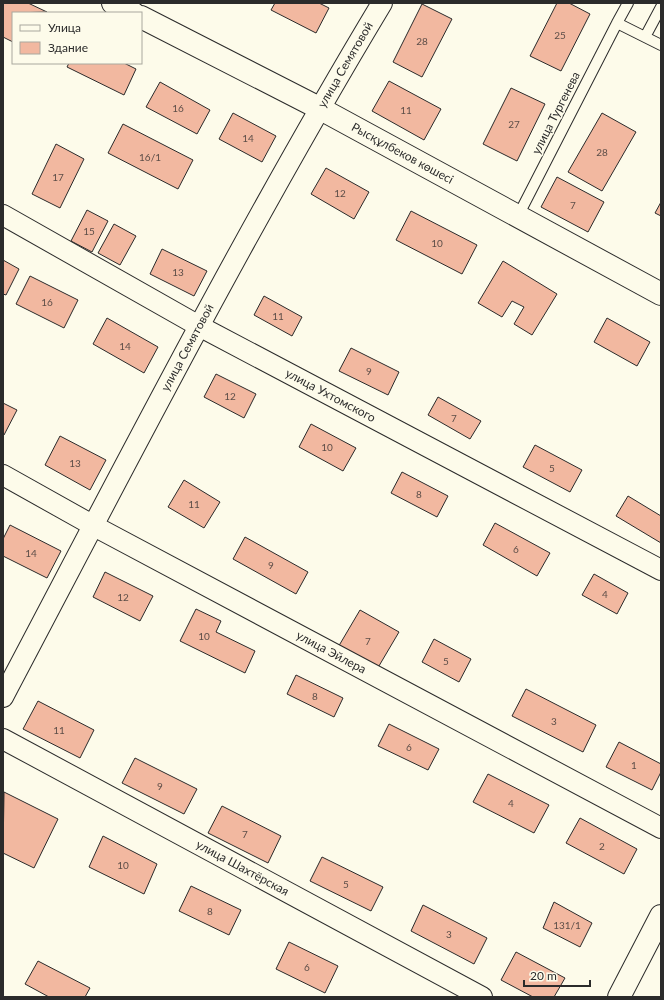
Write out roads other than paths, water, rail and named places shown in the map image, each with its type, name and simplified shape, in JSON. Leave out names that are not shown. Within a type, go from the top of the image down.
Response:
[{"type":"street","points":[[113,3],[130,12]]},
{"type":"street","name":"улица Семятовой","points":[[3,697],[199,326],[319,108],[382,3]]},
{"type":"street","name":"Рысқұлбеков көшесі","points":[[142,18],[319,108],[661,294]]},
{"type":"street","name":"улица Ухтомского","points":[[3,216],[199,326],[661,570]]},
{"type":"street","name":"улица Эйлера","points":[[3,475],[94,526],[661,828]]},
{"type":"street","name":"улица Шахтёрская","points":[[3,739],[482,997]]},
{"type":"street","points":[[619,997],[661,916]]},
{"type":"lane","name":"улица Тургенева","points":[[518,216],[628,3]]},
{"type":"lane","points":[[645,37],[661,7]]},
{"type":"lane","points":[[617,23],[661,45]]}]
